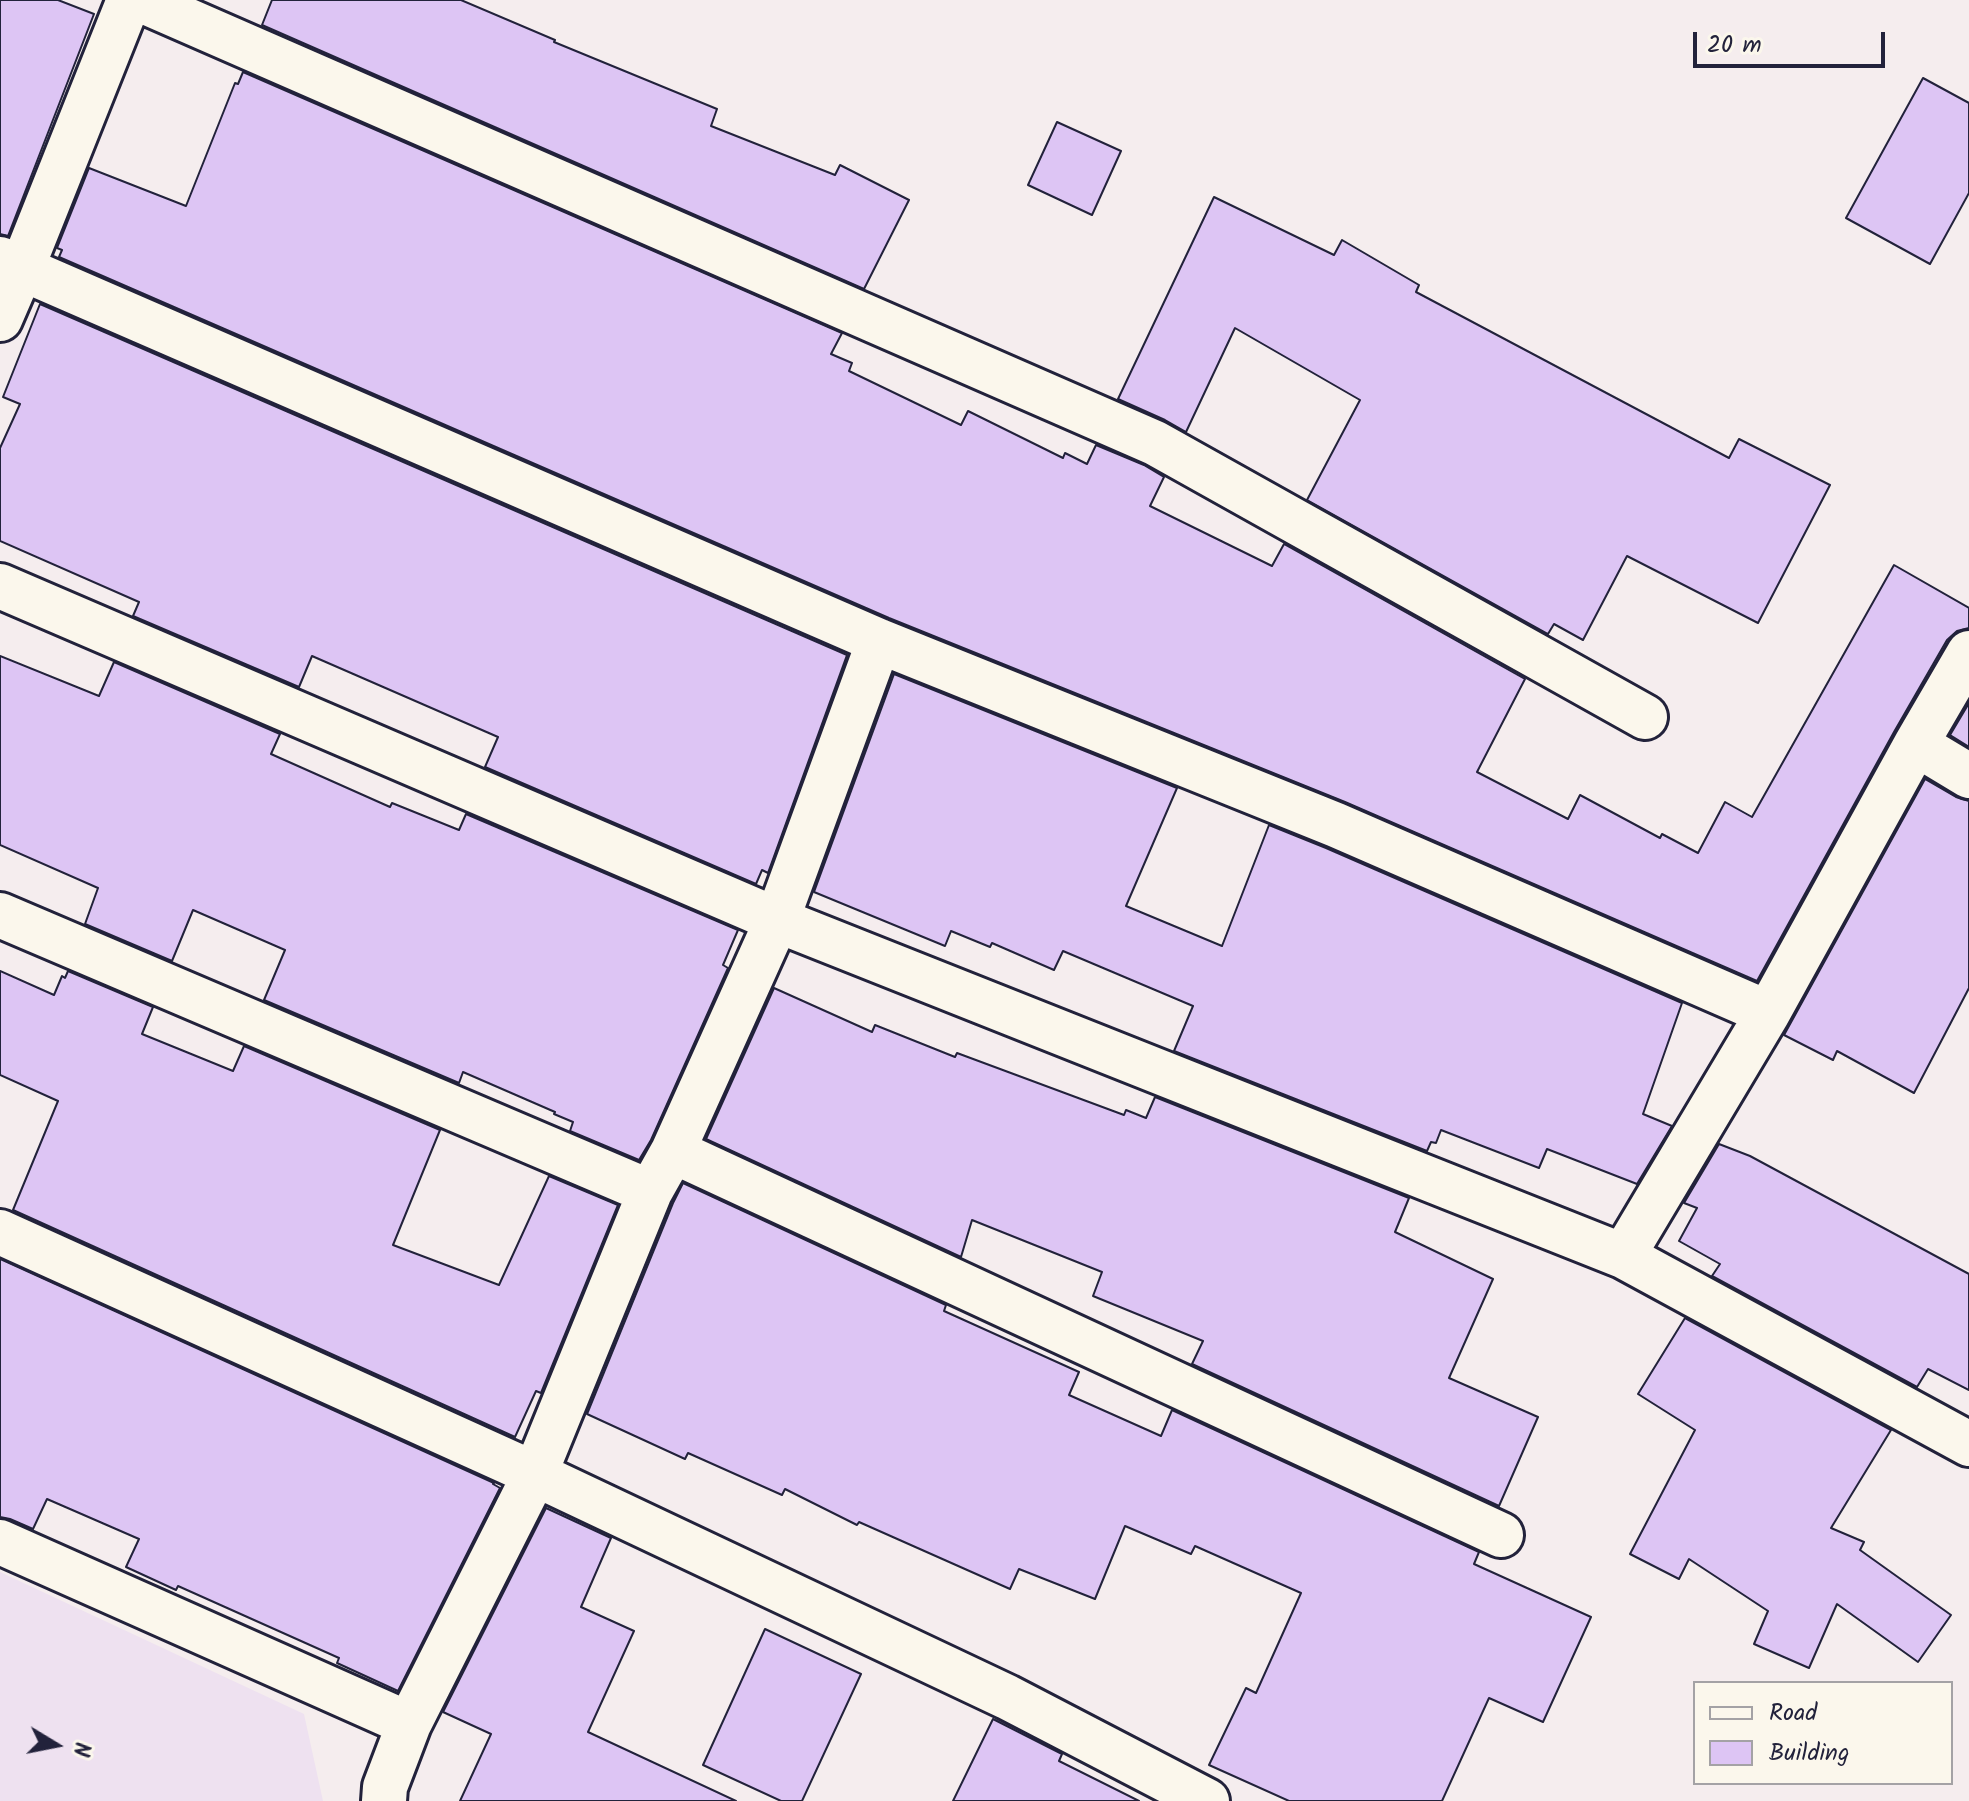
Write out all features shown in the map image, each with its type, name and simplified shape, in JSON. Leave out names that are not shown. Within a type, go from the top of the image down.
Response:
[{"type":"street","points":[[0,319],[11,264],[129,0]]},
{"type":"street","points":[[141,0],[1155,443],[1645,717]]},
{"type":"street","points":[[11,264],[879,641],[1336,825],[1768,1013]]},
{"type":"street","points":[[0,586],[777,920],[1623,1256],[1969,1444]]},
{"type":"street","points":[[384,1801],[385,1787],[409,1724],[535,1474],[650,1192],[673,1151],[777,920],[879,641]]},
{"type":"street","points":[[1623,1256],[1768,1013],[1969,653]]},
{"type":"street","points":[[1916,744],[1969,776]]},
{"type":"street","points":[[0,915],[650,1192]]},
{"type":"street","points":[[673,1151],[1501,1535]]},
{"type":"street","points":[[0,1232],[535,1474],[1007,1697],[1207,1801]]},
{"type":"street","points":[[0,1542],[409,1724]]},
{"type":"shaded area","points":[[0,1572],[304,1714],[323,1801],[0,1801]]},
{"type":"building","points":[[0,0],[58,0],[94,14],[8,236],[0,234]]},
{"type":"building","points":[[272,0],[461,0],[717,109],[711,126],[835,175],[840,165],[909,200],[864,289],[262,25]]},
{"type":"building","points":[[243,72],[842,333],[831,354],[852,363],[849,371],[961,425],[968,411],[1063,458],[1065,453],[1087,464],[1096,445],[1144,465],[1164,477],[1150,506],[1272,566],[1284,544],[1525,679],[1477,772],[1568,819],[1580,795],[1660,838],[1662,834],[1698,853],[1725,802],[1752,817],[1894,565],[1969,608],[1969,628],[1957,631],[1947,640],[1757,981],[1345,802],[889,618],[59,257],[62,250],[57,248],[89,168],[186,206],[235,83],[238,84]]},
{"type":"building","points":[[1923,78],[1969,103],[1969,193],[1930,264],[1846,218]]},
{"type":"building","points":[[1057,122],[1121,151],[1092,215],[1028,185]]},
{"type":"building","points":[[1214,197],[1334,255],[1342,240],[1419,285],[1416,292],[1729,458],[1739,439],[1830,485],[1758,623],[1627,556],[1583,640],[1554,624],[1548,634],[1307,500],[1360,400],[1235,328],[1186,432],[1118,399]]},
{"type":"building","points":[[40,304],[847,655],[768,873],[762,870],[756,884],[485,767],[498,737],[312,656],[299,687],[133,616],[139,602],[0,541],[0,448],[20,404],[3,397]]},
{"type":"building","points":[[0,656],[99,696],[114,662],[280,734],[271,754],[390,807],[392,803],[459,830],[466,814],[738,930],[723,965],[728,968],[651,1140],[639,1160],[570,1131],[573,1122],[555,1112],[463,1072],[459,1083],[264,1000],[285,950],[193,910],[172,961],[85,924],[98,888],[0,845]]},
{"type":"building","points":[[894,674],[1177,788],[1126,906],[1222,946],[1269,825],[1682,1003],[1643,1114],[1672,1126],[1637,1184],[1547,1149],[1539,1168],[1441,1130],[1436,1143],[1431,1142],[1427,1151],[1174,1051],[1193,1006],[1063,951],[1054,970],[992,943],[990,947],[951,931],[945,946],[814,892]]},
{"type":"building","points":[[1969,703],[1969,747],[1950,735]]},
{"type":"building","points":[[1925,779],[1969,801],[1969,988],[1914,1093],[1837,1051],[1833,1060],[1784,1035]]},
{"type":"building","points":[[0,971],[54,995],[62,976],[65,978],[68,971],[153,1007],[142,1034],[233,1071],[244,1046],[440,1130],[393,1245],[499,1285],[549,1176],[618,1205],[541,1393],[536,1391],[515,1437],[13,1210],[58,1101],[0,1075]]},
{"type":"building","points":[[774,988],[872,1032],[875,1025],[955,1057],[957,1053],[1124,1115],[1126,1110],[1146,1118],[1155,1097],[1409,1198],[1395,1232],[1493,1279],[1449,1378],[1538,1417],[1499,1506],[1192,1364],[1203,1341],[1093,1296],[1102,1272],[972,1220],[961,1257],[706,1139]]},
{"type":"building","points":[[1719,1144],[1750,1156],[1969,1274],[1969,1390],[1928,1369],[1917,1387],[1712,1276],[1720,1264],[1679,1241],[1697,1208],[1684,1203]]},
{"type":"building","points":[[683,1183],[946,1305],[944,1311],[1079,1372],[1069,1395],[1161,1436],[1172,1410],[1479,1552],[1474,1564],[1591,1617],[1543,1722],[1489,1698],[1442,1801],[1289,1801],[1209,1765],[1246,1688],[1256,1693],[1301,1593],[1195,1546],[1191,1554],[1125,1526],[1095,1599],[1019,1569],[1010,1589],[859,1522],[857,1525],[785,1489],[782,1495],[688,1453],[685,1459],[587,1414]]},
{"type":"building","points":[[0,1259],[500,1488],[398,1691],[337,1663],[339,1658],[178,1586],[176,1590],[126,1567],[139,1539],[47,1499],[33,1529],[0,1517]]},
{"type":"building","points":[[1685,1318],[1891,1430],[1831,1528],[1864,1542],[1860,1550],[1951,1615],[1918,1662],[1837,1604],[1809,1668],[1754,1644],[1768,1611],[1689,1559],[1679,1579],[1630,1554],[1695,1430],[1638,1394]]},
{"type":"building","points":[[546,1508],[611,1538],[581,1607],[634,1631],[588,1732],[736,1801],[460,1801],[491,1734],[443,1712]]},
{"type":"building","points":[[765,1629],[861,1674],[802,1801],[781,1801],[703,1765]]},
{"type":"building","points":[[993,1719],[1062,1754],[1059,1761],[1139,1801],[953,1801]]}]
